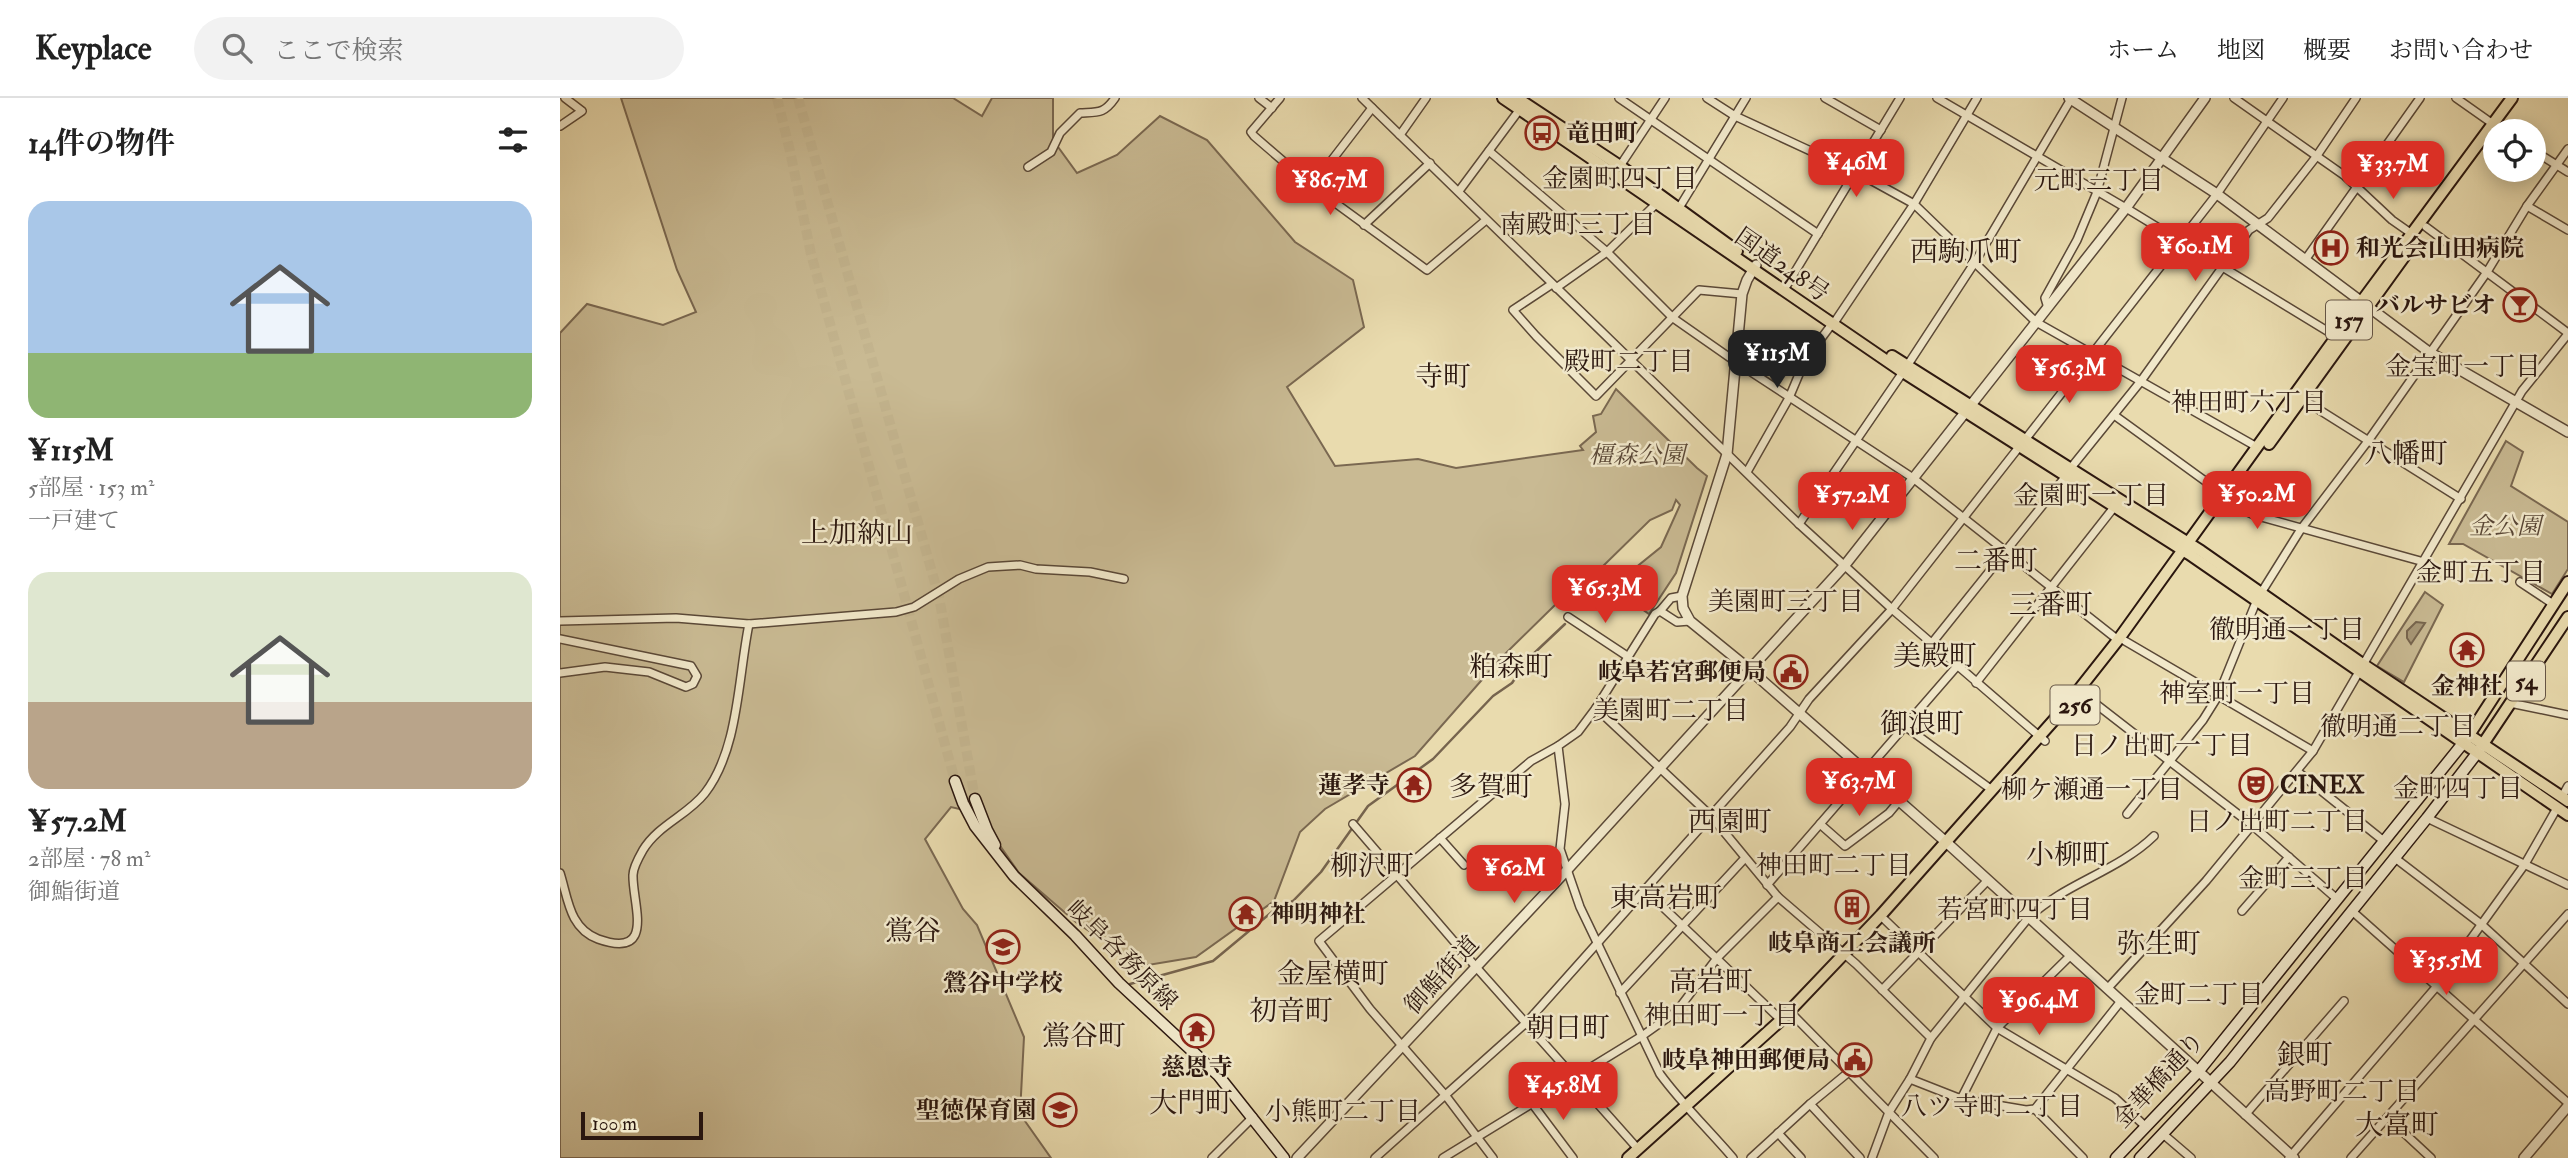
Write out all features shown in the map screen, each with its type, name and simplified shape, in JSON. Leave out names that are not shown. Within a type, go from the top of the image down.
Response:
[{"type":"main road","name":"国道248号","points":[[1503,98],[1523,102],[1620,166],[1754,267],[1787,285],[1834,322]]},
{"type":"main road","name":"157","points":[[2502,119],[2512,98]]},
{"type":"main road","name":"157","points":[[2505,119],[2521,98]]},
{"type":"main road","name":"国道248号","points":[[1523,102],[1613,175],[1905,369],[2188,548]]},
{"type":"main road","name":"157","points":[[2188,548],[2302,399],[2412,234],[2483,146]]},
{"type":"main road","name":"157","points":[[2225,498],[2257,447],[2337,337],[2426,227],[2483,148]]},
{"type":"main road","name":"国道248号","points":[[2068,473],[2115,506],[2188,548]]},
{"type":"main road","points":[[2188,548],[2466,740],[2564,798],[2568,815]]},
{"type":"main road","name":"256","points":[[1628,1158],[1638,1154],[1794,1016],[2083,695],[2188,548]]},
{"type":"main road","name":"54","points":[[2466,740],[2568,582]]},
{"type":"main road","name":"54","points":[[2480,748],[2568,617]]},
{"type":"main road","name":"256","points":[[1689,1108],[1885,920],[1992,790],[2043,739],[2122,640]]},
{"type":"main road","name":"金華橋通り","points":[[2116,1158],[2198,1072],[2466,740]]},
{"type":"main road","name":"金華橋通り","points":[[2140,1158],[2211,1084],[2395,858],[2480,748]]},
{"type":"main road","name":"岐阜各務原線","points":[[955,781],[962,803],[975,826],[1014,876],[1075,935],[1119,983],[1218,1075],[1284,1158]]},
{"type":"main road","name":"岐阜各務原線","points":[[975,799],[987,831],[1014,876]]},
{"type":"street","points":[[560,126],[582,111],[565,98]]},
{"type":"street","points":[[1028,167],[1051,152],[1060,133],[1080,113],[1108,108],[1115,98]]},
{"type":"street","points":[[1259,98],[1272,108]]},
{"type":"street","points":[[1280,98],[1251,132],[1254,136],[1312,186],[1427,270],[1486,219]]},
{"type":"street","points":[[1362,98],[1800,524],[1892,609],[2043,739]]},
{"type":"street","points":[[1400,135],[1426,98]]},
{"type":"street","points":[[1619,98],[1818,234]]},
{"type":"street","points":[[1620,166],[1665,98]]},
{"type":"street","points":[[1707,98],[1735,116],[1856,172],[1914,204],[2036,322],[2257,447]]},
{"type":"street","points":[[1679,208],[1745,98]]},
{"type":"street","points":[[1825,98],[1881,130]]},
{"type":"street","points":[[1787,285],[1900,98]]},
{"type":"street","points":[[1937,98],[2126,208],[2337,337]]},
{"type":"street","points":[[1747,472],[1789,398],[1805,360],[1914,204],[1977,98]]},
{"type":"street","name":"御鮨街道","points":[[1297,1158],[1568,869],[1845,565],[2048,308],[2045,298],[2077,240],[2097,192],[2122,98]]},
{"type":"street","points":[[2048,308],[2163,159],[2205,98]]},
{"type":"street","points":[[2234,98],[2358,187],[2392,220],[2412,234]]},
{"type":"street","points":[[1375,1158],[1527,1022],[1892,609],[2217,194],[2283,98]]},
{"type":"street","points":[[1932,643],[2141,381],[2249,230],[2268,218],[2316,157],[2356,98]]},
{"type":"street","points":[[2305,260],[2420,98]]},
{"type":"street","points":[[2456,98],[2484,119]]},
{"type":"street","points":[[1800,524],[1975,262],[2070,99],[2217,194],[2429,352],[2568,432]]},
{"type":"street","points":[[1459,191],[1523,102]]},
{"type":"street","points":[[1312,186],[1372,108]]},
{"type":"street","points":[[2127,814],[2171,762],[2218,696],[2258,597],[2301,530],[2368,441],[2487,272],[2527,206],[2568,149]]},
{"type":"street","points":[[1489,151],[1607,252],[1673,318],[1789,398],[1913,478],[2051,588],[2122,640],[2313,751]]},
{"type":"street","points":[[2546,159],[2568,172]]},
{"type":"street","points":[[1364,225],[1430,163]]},
{"type":"street","points":[[1657,203],[1607,252],[1513,310],[1596,396],[1699,290],[1742,294]]},
{"type":"street","points":[[2527,206],[2568,230]]},
{"type":"street","points":[[2108,988],[2206,881],[2313,751],[2516,402],[2568,333],[2426,227]]},
{"type":"street","points":[[1754,267],[1742,294],[1727,454],[1682,596],[1683,608],[1690,621],[1749,669],[1988,880],[2292,1157],[2437,986],[2525,864],[2564,798]]},
{"type":"street","points":[[2302,399],[2461,499]]},
{"type":"street","points":[[2114,415],[2225,498],[2254,515],[2424,562]]},
{"type":"street","points":[[1976,683],[2115,506]]},
{"type":"street","points":[[560,621],[676,618],[749,624],[896,612],[914,607],[959,579],[988,567],[1005,564],[1090,572],[1124,579]]},
{"type":"street","points":[[2520,582],[2553,604]]},
{"type":"street","points":[[1493,1158],[1446,1096],[1370,1009],[1319,941],[1531,761],[1578,732],[1655,614],[1671,598],[1682,596]]},
{"type":"street","points":[[1660,611],[1677,622],[1690,621]]},
{"type":"street","points":[[1568,617],[1627,656]]},
{"type":"street","points":[[560,873],[572,917],[580,929],[594,938],[611,943],[620,944],[631,939],[636,931],[638,918],[632,872],[644,849],[674,817],[697,803],[713,782],[736,714],[749,624]]},
{"type":"street","points":[[560,639],[691,666],[697,676],[693,684],[686,687],[649,672],[605,667],[560,673]]},
{"type":"street","points":[[1767,885],[1958,665]]},
{"type":"street","points":[[2083,695],[2252,825],[2337,899]]},
{"type":"street","points":[[2510,704],[2568,715]]},
{"type":"street","points":[[1596,708],[1711,816],[1778,897],[1931,1038]]},
{"type":"street","points":[[1906,727],[1992,790]]},
{"type":"street","points":[[1558,746],[1564,804],[1560,849],[1580,907],[1660,1074],[1678,1099],[1733,1158]]},
{"type":"street","points":[[2298,772],[2385,842]]},
{"type":"street","points":[[1819,824],[1844,846],[1889,813],[1899,802]]},
{"type":"street","points":[[2427,818],[2568,885]]},
{"type":"street","points":[[1353,824],[1527,1022],[1638,1154]]},
{"type":"street","points":[[1872,1158],[1889,1112],[1931,1038],[2029,917],[2053,898],[2132,855],[2154,836]]},
{"type":"street","points":[[1440,838],[1464,865]]},
{"type":"street","points":[[2242,911],[2289,857]]},
{"type":"street","points":[[1620,993],[1745,858]]},
{"type":"street","points":[[2395,858],[2481,924],[2568,1003]]},
{"type":"street","points":[[1882,990],[1988,880]]},
{"type":"street","points":[[1644,889],[1781,1020]]},
{"type":"street","points":[[1443,1158],[1642,1036],[1677,1011],[1717,958],[1778,897]]},
{"type":"street","points":[[2352,911],[2568,1104],[2524,1158]]},
{"type":"street","points":[[2351,1158],[2568,914]]},
{"type":"street","points":[[1885,920],[1997,1028],[2115,1098],[2146,1127]]},
{"type":"street","points":[[1961,1099],[1997,1028],[2071,954]]},
{"type":"street","points":[[1910,1079],[1961,1099],[2026,1110],[2035,1109],[2121,1001]]},
{"type":"street","points":[[2245,1115],[2344,1001]]},
{"type":"street","points":[[1794,1016],[1934,1158]]},
{"type":"street","points":[[1751,1158],[1850,1071]]},
{"type":"street","points":[[1531,1102],[1573,1158]]},
{"type":"street","points":[[1810,1104],[1860,1158]]},
{"type":"street","points":[[2035,1109],[2083,1158]]},
{"type":"street","points":[[1212,1158],[1254,1117]]},
{"type":"street","points":[[2388,1118],[2431,1158]]},
{"type":"street","points":[[1778,1133],[1801,1158]]},
{"type":"street","points":[[2163,1134],[2191,1158]]},
{"type":"green space","name":"橿森公園","points":[[621,98],[953,98],[982,116],[992,98],[1053,98],[1053,140],[1077,173],[1117,155],[1160,116],[1207,140],[1295,242],[1353,280],[1364,327],[1287,387],[1335,466],[1418,459],[1456,468],[1583,450],[1580,446],[1596,432],[1593,416],[1601,414],[1616,389],[1707,476],[1676,573],[1649,614],[1617,591],[1629,573],[1661,547],[1680,505],[1676,500],[1672,510],[1650,520],[1599,570],[1597,583],[1581,602],[1555,605],[1502,657],[1415,756],[1325,809],[1300,832],[1274,901],[1196,957],[1142,966],[1077,923],[1019,873],[977,813],[951,807],[925,839],[963,909],[977,925],[1024,1037],[1020,1114],[1051,1158],[560,1158],[560,333],[587,304],[663,325],[696,312],[677,270]]},
{"type":"green space","name":"金公園","points":[[2506,441],[2523,452],[2511,486],[2568,522],[2568,569],[2552,594],[2463,544],[2449,544]]},
{"type":"green space","points":[[2425,592],[2443,605],[2404,682],[2377,666]]},
{"type":"shaded area","points":[[2416,622],[2425,623],[2411,644],[2407,631]]},
{"type":"waterway","points":[[1130,984],[1213,961],[1278,907],[1293,901],[1321,872],[1368,806],[1433,759],[1493,696],[1512,683],[1529,658],[1565,624]]},
{"type":"tunnel","points":[[777,98],[811,254],[955,781]]},
{"type":"tunnel","points":[[798,98],[939,597],[975,799]]},
{"type":"place","name":"竜田町","points":[[1542,133]]},
{"type":"place","name":"和光会山田病院","points":[[2331,248]]},
{"type":"place","name":"バルサビオ","points":[[2520,305]]},
{"type":"place","name":"金神社","points":[[2467,650]]},
{"type":"place","name":"岐阜若宮郵便局","points":[[1791,672]]},
{"type":"place","name":"蓮孝寺","points":[[1414,785]]},
{"type":"place","name":"CINEX","points":[[2256,785]]},
{"type":"place","name":"岐阜商工会議所","points":[[1852,907]]},
{"type":"place","name":"神明神社","points":[[1246,914]]},
{"type":"place","name":"鶯谷中学校","points":[[1003,947]]},
{"type":"place","name":"慈恩寺","points":[[1197,1031]]},
{"type":"place","name":"岐阜神田郵便局","points":[[1855,1060]]},
{"type":"place","name":"聖徳保育園","points":[[1060,1110]]},
{"type":"district","name":"金園町四丁目","points":[[1620,179]]},
{"type":"district","name":"元町三丁目","points":[[2099,181]]},
{"type":"district","name":"南殿町三丁目","points":[[1578,225]]},
{"type":"district","name":"西駒爪町","points":[[1966,252]]},
{"type":"district","name":"殿町二丁目","points":[[1629,362]]},
{"type":"district","name":"金宝町一丁目","points":[[2463,367]]},
{"type":"district","name":"寺町","points":[[1443,377]]},
{"type":"district","name":"神田町六丁目","points":[[2249,403]]},
{"type":"district","name":"八幡町","points":[[2406,454]]},
{"type":"district","name":"金園町一丁目","points":[[2091,496]]},
{"type":"district","name":"上加納山","points":[[857,533]]},
{"type":"district","name":"二番町","points":[[1996,561]]},
{"type":"district","name":"金町五丁目","points":[[2481,573]]},
{"type":"district","name":"美園町三丁目","points":[[1786,602]]},
{"type":"district","name":"三番町","points":[[2051,605]]},
{"type":"district","name":"徹明通一丁目","points":[[2287,630]]},
{"type":"district","name":"美殿町","points":[[1935,656]]},
{"type":"district","name":"粕森町","points":[[1511,667]]},
{"type":"district","name":"神室町一丁目","points":[[2237,694]]},
{"type":"district","name":"美園町二丁目","points":[[1671,711]]},
{"type":"district","name":"御浪町","points":[[1922,724]]},
{"type":"district","name":"徹明通二丁目","points":[[2398,727]]},
{"type":"district","name":"日ノ出町一丁目","points":[[2162,746]]},
{"type":"district","name":"多賀町","points":[[1491,787]]},
{"type":"district","name":"金町四丁目","points":[[2458,789]]},
{"type":"district","name":"柳ケ瀬通一丁目","points":[[2092,790]]},
{"type":"district","name":"西園町","points":[[1730,822]]},
{"type":"district","name":"日ノ出町二丁目","points":[[2277,822]]},
{"type":"district","name":"小柳町","points":[[2068,855]]},
{"type":"district","name":"柳沢町","points":[[1372,866]]},
{"type":"district","name":"神田町二丁目","points":[[1834,866]]},
{"type":"district","name":"金町三丁目","points":[[2303,879]]},
{"type":"district","name":"東高岩町","points":[[1666,898]]},
{"type":"district","name":"若宮町四丁目","points":[[2015,910]]},
{"type":"district","name":"鴬谷","points":[[913,931]]},
{"type":"district","name":"弥生町","points":[[2159,944]]},
{"type":"district","name":"金屋横町","points":[[1333,974]]},
{"type":"district","name":"高岩町","points":[[1711,982]]},
{"type":"district","name":"金町二丁目","points":[[2199,995]]},
{"type":"district","name":"初音町","points":[[1291,1011]]},
{"type":"district","name":"神田町一丁目","points":[[1722,1016]]},
{"type":"district","name":"朝日町","points":[[1568,1028]]},
{"type":"district","name":"鴬谷町","points":[[1084,1036]]},
{"type":"district","name":"銀町","points":[[2305,1055]]},
{"type":"district","name":"高野町二丁目","points":[[2342,1092]]},
{"type":"district","name":"大門町","points":[[1191,1103]]},
{"type":"district","name":"八ツ寺町二丁目","points":[[1992,1107]]},
{"type":"district","name":"小熊町二丁目","points":[[1343,1112]]},
{"type":"district","name":"大富町","points":[[2397,1125]]}]
